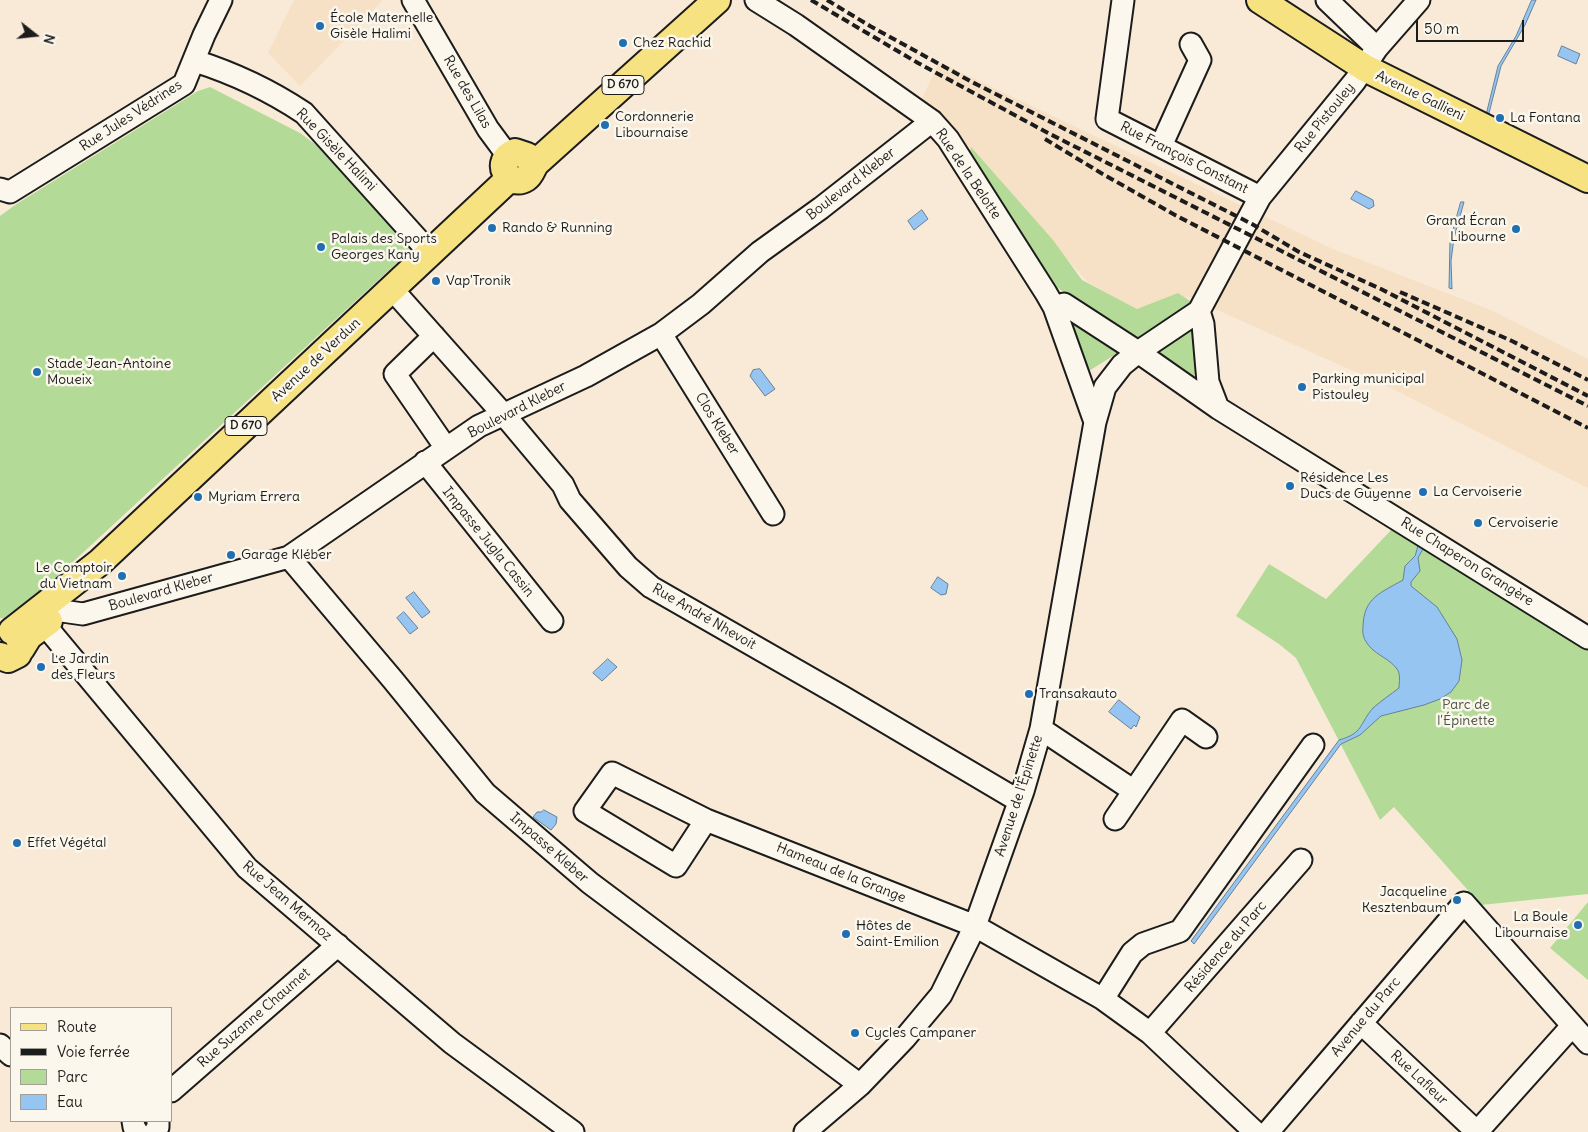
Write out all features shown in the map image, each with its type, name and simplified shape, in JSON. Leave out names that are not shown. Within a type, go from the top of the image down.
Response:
[{"type":"main road","name":"Avenue de Verdun","points":[[7,649],[430,254],[518,164],[637,60],[697,0]]},
{"type":"main road","name":"Avenue de Verdun","points":[[518,164],[717,0]]},
{"type":"main road","name":"Avenue Gallieni","points":[[1260,0],[1582,171]]},
{"type":"main road","name":"Avenue de Verdun","points":[[7,649],[29,636],[53,618],[100,562]]},
{"type":"street","name":"Rue Jules Védrines","points":[[0,189],[10,192],[184,84],[221,0]]},
{"type":"street","name":"Rue des Lilas","points":[[414,0],[488,129],[518,164]]},
{"type":"street","name":"Rue de la Belotte","points":[[756,0],[796,25],[932,121],[948,139],[1050,300],[1094,422]]},
{"type":"street","name":"Rue François Constant","points":[[1124,0],[1107,119],[1161,146],[1255,206]]},
{"type":"street","points":[[1327,0],[1371,58]]},
{"type":"street","name":"Rue Pistouley","points":[[1255,206],[1371,58],[1420,0]]},
{"type":"street","points":[[1161,146],[1200,60],[1191,44]]},
{"type":"street","name":"Rue Gisèle Halimi","points":[[195,61],[240,78],[288,102],[304,113],[430,254]]},
{"type":"street","name":"Boulevard Kleber","points":[[53,618],[83,614],[289,557],[479,426],[586,376],[661,334],[701,304],[760,252],[821,208],[932,121]]},
{"type":"street","name":"Avenue de l'Épinette","points":[[805,1132],[860,1085],[905,1038],[941,995],[975,926],[1019,801],[1040,728],[1094,422],[1105,387],[1122,365],[1138,352],[1200,311],[1255,206]]},
{"type":"street","name":"Rue André Nhevoit","points":[[392,289],[504,414],[563,485],[570,500],[628,567],[651,587],[1019,801]]},
{"type":"street","points":[[1050,300],[1064,304],[1138,352]]},
{"type":"street","points":[[1200,311],[1203,324],[1208,382],[1218,408]]},
{"type":"street","name":"Clos Kleber","points":[[661,334],[773,514]]},
{"type":"street","points":[[434,336],[395,374],[446,448]]},
{"type":"street","name":"Avenue de l'Épinette","points":[[1080,381],[1118,360],[1138,352]]},
{"type":"street","name":"Rue Chaperon Grangère","points":[[1138,352],[1218,408],[1588,638]]},
{"type":"street","name":"Impasse Jugla Cassin","points":[[425,462],[552,621]]},
{"type":"street","name":"Impasse Kleber","points":[[289,557],[485,793],[590,883],[860,1085]]},
{"type":"street","name":"Rue Jean Mermoz","points":[[53,618],[248,868],[452,1043],[573,1132]]},
{"type":"street","points":[[1115,819],[1182,720],[1206,737]]},
{"type":"street","points":[[1040,728],[1134,791]]},
{"type":"street","points":[[1102,999],[1132,953],[1143,944],[1180,931],[1313,745]]},
{"type":"street","name":"Hameau de la Grange","points":[[706,820],[676,866],[586,811],[612,773],[706,820],[975,926],[1102,999],[1150,1034],[1255,1132]]},
{"type":"street","name":"Résidence du Parc","points":[[1150,1034],[1301,860]]},
{"type":"street","name":"Avenue du Parc","points":[[1268,1132],[1464,903],[1572,1026]]},
{"type":"street","name":"Rue Suzanne Chaumet","points":[[172,1090],[338,945]]},
{"type":"street","name":"Rue Lafleur","points":[[1361,1023],[1477,1132]]},
{"type":"street","points":[[1477,1132],[1572,1026],[1588,1044]]},
{"type":"street","points":[[0,1046],[10,1054]]},
{"type":"shaded area","name":"École Maternelle Gisèle Halimi","points":[[294,0],[383,0],[300,86],[268,53]]},
{"type":"shaded area","points":[[939,62],[1333,249],[1493,311],[1588,359],[1588,488],[1397,391],[1189,297],[1137,311],[1088,282],[921,101]]},
{"type":"green space","points":[[210,87],[300,133],[327,153],[414,247],[10,620],[0,618],[0,216],[198,91]]},
{"type":"green space","points":[[971,147],[1053,240],[1082,280],[1137,309],[1178,293],[1193,303],[1182,313],[1133,342],[1058,288],[969,159]]},
{"type":"green space","points":[[1071,322],[1124,349],[1084,374]]},
{"type":"green space","points":[[1189,326],[1196,327],[1198,368],[1192,380],[1154,357],[1157,346]]},
{"type":"green space","name":"Parc de l'Épinette","points":[[1393,528],[1588,649],[1588,894],[1481,905],[1394,807],[1380,820],[1296,658],[1279,644],[1236,616],[1269,564],[1326,599]]},
{"type":"green space","name":"La Boule Libournaise","points":[[1588,902],[1588,980],[1550,948]]},
{"type":"water","points":[[1532,0],[1536,0],[1525,25],[1501,66],[1488,117],[1486,115],[1498,66],[1516,36]]},
{"type":"water","points":[[1562,46],[1580,54],[1576,64],[1558,56]]},
{"type":"water","points":[[1356,191],[1373,200],[1374,206],[1369,209],[1351,199]]},
{"type":"water","points":[[1461,202],[1464,202],[1454,238],[1451,261],[1452,289],[1449,288],[1450,241]]},
{"type":"water","points":[[922,210],[928,219],[914,230],[908,221]]},
{"type":"water","points":[[760,369],[775,389],[765,396],[750,376],[753,370]]},
{"type":"water","points":[[1419,543],[1424,547],[1418,558],[1420,571],[1411,582],[1411,586],[1437,607],[1457,639],[1462,660],[1459,681],[1451,692],[1440,699],[1381,716],[1360,735],[1341,744],[1194,944],[1191,941],[1339,740],[1357,731],[1373,708],[1399,688],[1397,669],[1373,650],[1365,640],[1363,632],[1364,617],[1366,609],[1375,597],[1403,580],[1405,566],[1415,556]]},
{"type":"water","points":[[938,577],[948,584],[946,594],[941,595],[931,588]]},
{"type":"water","points":[[414,592],[430,612],[422,618],[406,598]]},
{"type":"water","points":[[404,612],[418,628],[410,634],[397,618]]},
{"type":"water","points":[[608,659],[617,667],[602,681],[593,673]]},
{"type":"water","points":[[1119,700],[1140,717],[1136,727],[1134,725],[1131,729],[1109,712]]},
{"type":"water","points":[[544,810],[557,817],[556,824],[551,830],[533,817],[537,812]]},
{"type":"railway","points":[[811,0],[918,63],[1048,133],[1588,406]]},
{"type":"railway","points":[[827,0],[972,82],[1252,224],[1299,252],[1381,289],[1588,396]]},
{"type":"railway","points":[[1045,139],[1175,215],[1588,428]]},
{"type":"railway","points":[[1400,292],[1512,341],[1588,380]]},
{"type":"place","name":"École Maternelle Gisèle Halimi","points":[[320,26]]},
{"type":"place","name":"Chez Rachid","points":[[623,43]]},
{"type":"place","name":"La Fontana","points":[[1500,118]]},
{"type":"place","name":"Cordonnerie Libournaise","points":[[605,125]]},
{"type":"place","name":"Rando & Running","points":[[492,228]]},
{"type":"place","name":"Grand Écran Libourne","points":[[1516,229]]},
{"type":"place","name":"Palais des Sports Georges Kany","points":[[321,247]]},
{"type":"place","name":"Vap'Tronik","points":[[436,281]]},
{"type":"place","name":"Stade Jean-Antoine Moueix","points":[[37,372]]},
{"type":"place","name":"Parking municipal Pistouley","points":[[1302,387]]},
{"type":"place","name":"Résidence Les Ducs de Guyenne","points":[[1290,486]]},
{"type":"place","name":"La Cervoiserie","points":[[1423,492]]},
{"type":"place","name":"Myriam Errera","points":[[198,497]]},
{"type":"place","name":"Cervoiserie","points":[[1478,523]]},
{"type":"place","name":"Garage Kléber","points":[[231,555]]},
{"type":"place","name":"Le Comptoir du Vietnam","points":[[122,576]]},
{"type":"place","name":"Le Jardin des Fleurs","points":[[41,667]]},
{"type":"place","name":"Transakauto","points":[[1029,694]]},
{"type":"place","name":"Effet Végétal","points":[[17,843]]},
{"type":"place","name":"Jacqueline Kesztenbaum","points":[[1457,900]]},
{"type":"place","name":"La Boule Libournaise","points":[[1578,925]]},
{"type":"place","name":"Hôtes de Saint-Emilion","points":[[846,934]]},
{"type":"place","name":"Cycles Campaner","points":[[855,1033]]}]
